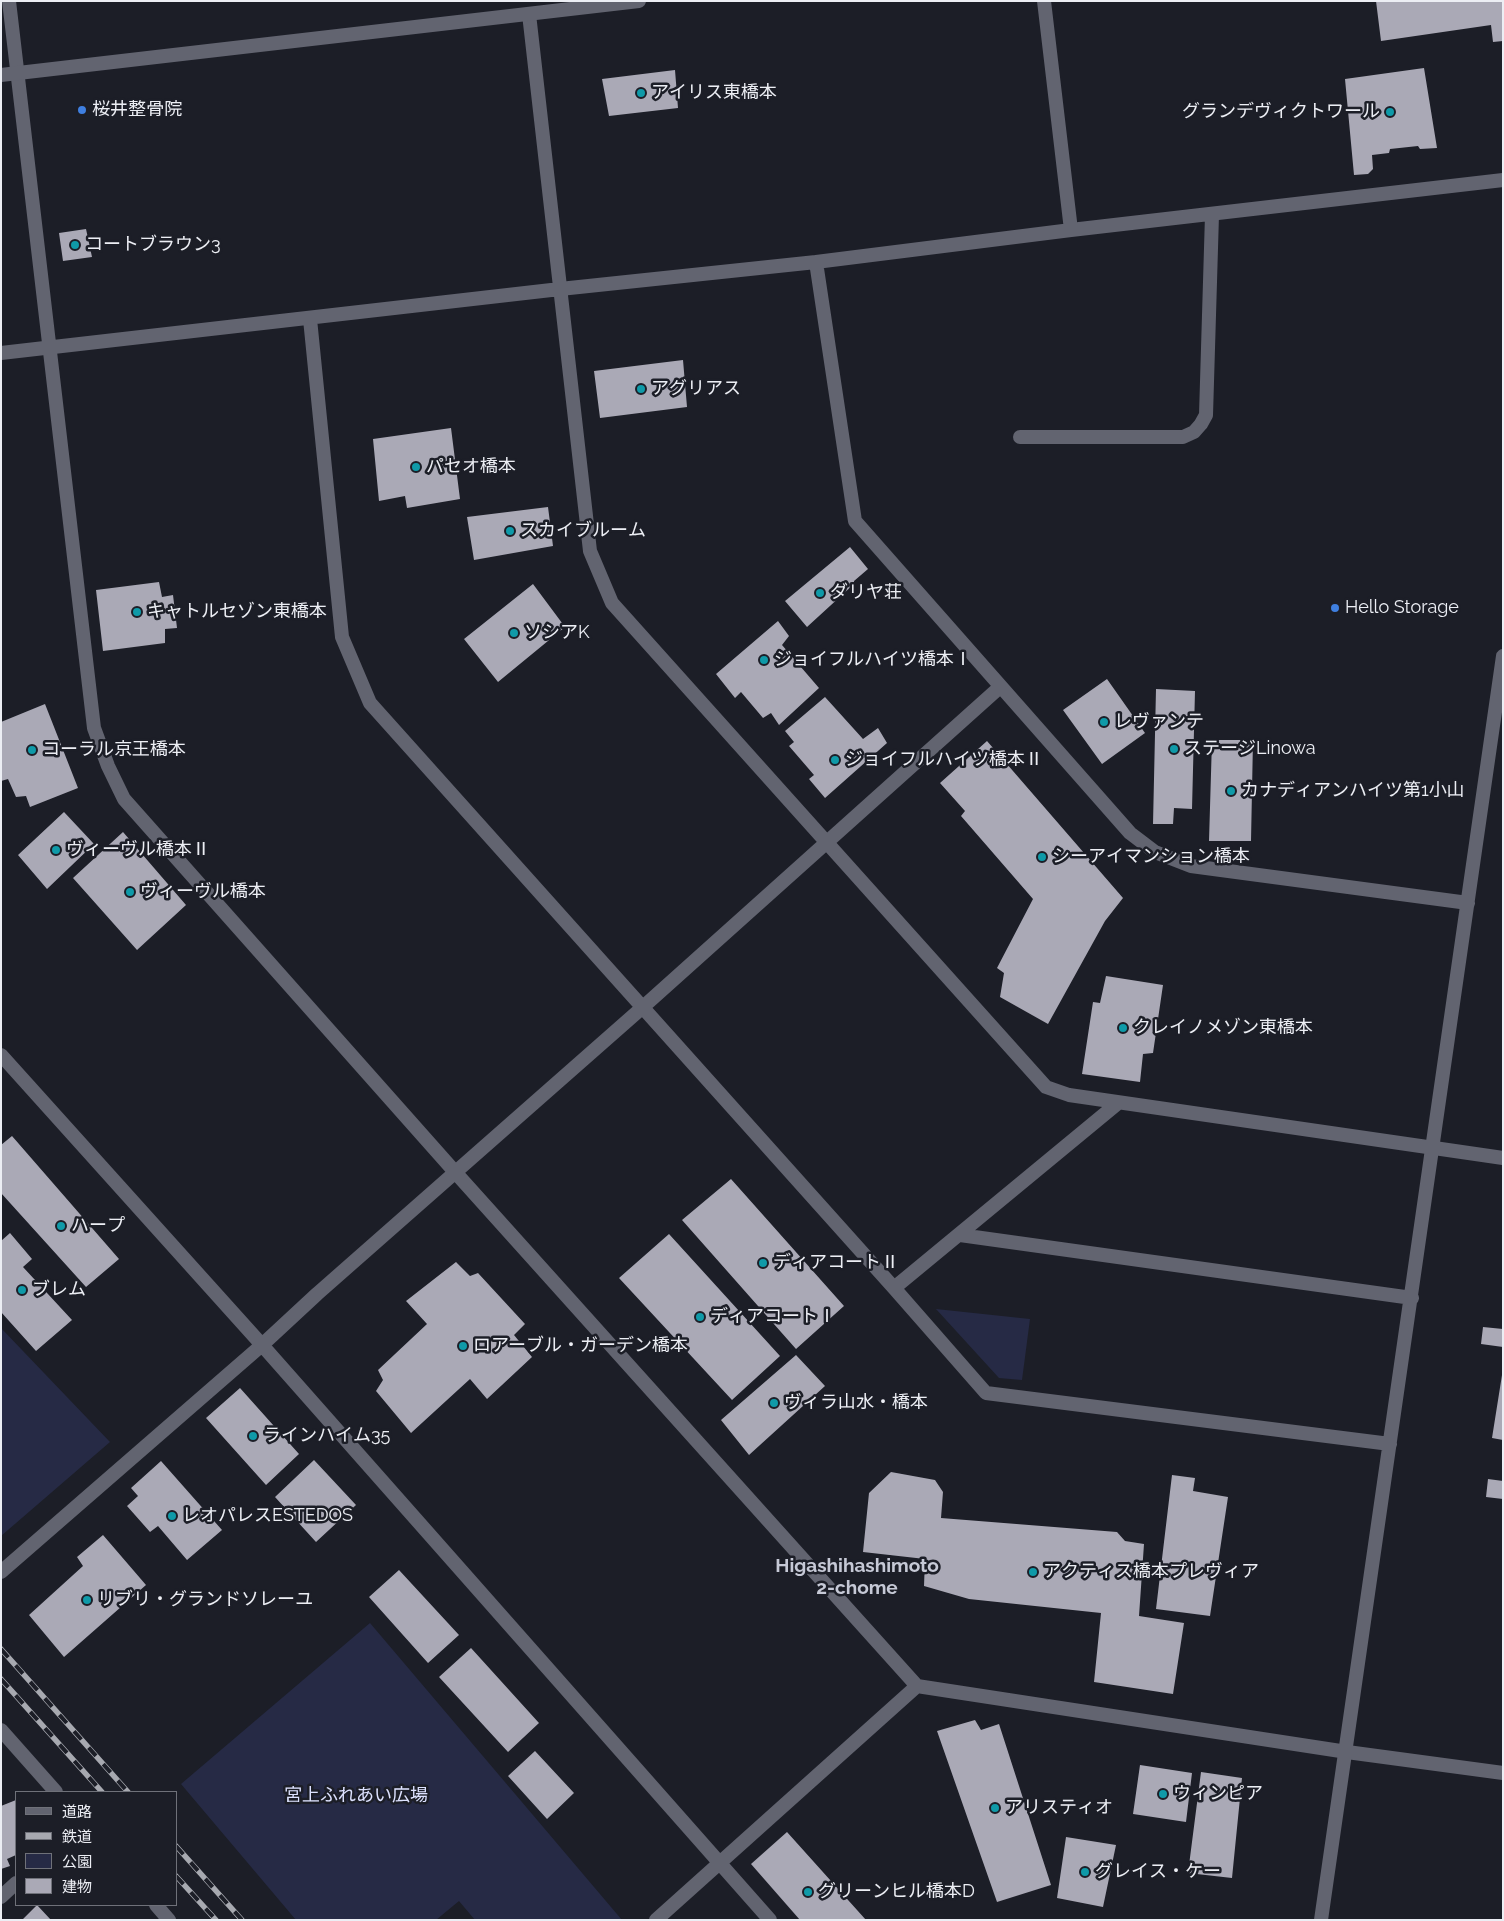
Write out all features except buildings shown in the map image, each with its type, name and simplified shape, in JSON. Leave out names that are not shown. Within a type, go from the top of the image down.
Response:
[{"type":"street","points":[[9,1],[94,728],[108,766],[124,799],[455,1172],[917,1686],[1347,1752],[1503,1773]]},
{"type":"street","points":[[1,75],[639,1]]},
{"type":"street","points":[[1044,1],[1071,230]]},
{"type":"street","points":[[529,14],[590,551],[612,603],[1046,1087],[1069,1095],[1118,1103],[1503,1158]]},
{"type":"street","points":[[1,353],[560,289],[816,262],[1071,230],[1503,180]]},
{"type":"street","points":[[1020,437],[1183,436],[1194,432],[1201,424],[1206,415],[1212,215]]},
{"type":"street","points":[[816,262],[855,521],[1130,833],[1155,852],[1191,866],[1468,903]]},
{"type":"street","points":[[310,319],[342,637],[370,703],[986,1393],[1390,1444]]},
{"type":"street","points":[[1322,1920],[1502,660]]},
{"type":"street","points":[[1,1572],[262,1345],[317,1294],[643,1008],[1000,687]]},
{"type":"street","points":[[1,1055],[262,1345],[770,1920]]},
{"type":"street","points":[[894,1288],[1118,1103]]},
{"type":"street","points":[[960,1234],[1412,1298]]},
{"type":"street","points":[[656,1920],[917,1686]]},
{"type":"street","points":[[1,1730],[55,1791]]},
{"type":"street","points":[[1,1897],[15,1884]]},
{"type":"street","points":[[157,1906],[169,1920]]},
{"type":"green space","points":[[936,1309],[1030,1319],[1022,1380],[999,1378]]},
{"type":"green space","points":[[1,1328],[110,1442],[1,1536]]},
{"type":"green space","name":"宮上ふれあい広場","points":[[370,1623],[622,1920],[475,1920],[459,1901],[436,1920],[296,1920],[181,1784]]},
{"type":"railway","points":[[1,1649],[127,1791]]},
{"type":"railway","points":[[1,1679],[101,1791]]},
{"type":"railway","points":[[178,1848],[242,1920]]},
{"type":"railway","points":[[178,1878],[216,1920]]},
{"type":"place","name":"アイリス東橋本","points":[[641,93]]},
{"type":"place","name":"桜井整骨院","points":[[82,110]]},
{"type":"place","name":"グランデヴィクトワール","points":[[1390,112]]},
{"type":"place","name":"コートブラウン3","points":[[75,245]]},
{"type":"place","name":"アグリアス","points":[[641,389]]},
{"type":"place","name":"パセオ橋本","points":[[416,467]]},
{"type":"place","name":"スカイブルーム","points":[[510,531]]},
{"type":"place","name":"ダリヤ荘","points":[[820,593]]},
{"type":"place","name":"Hello Storage","points":[[1335,608]]},
{"type":"place","name":"キャトルセゾン東橋本","points":[[137,612]]},
{"type":"place","name":"ソシアK","points":[[514,633]]},
{"type":"place","name":"ジョイフルハイツ橋本Ⅰ","points":[[764,660]]},
{"type":"place","name":"レヴァンテ","points":[[1104,722]]},
{"type":"place","name":"ステージLinowa","points":[[1174,749]]},
{"type":"place","name":"コーラル京王橋本","points":[[32,750]]},
{"type":"place","name":"ジョイフルハイツ橋本Ⅱ","points":[[835,760]]},
{"type":"place","name":"カナディアンハイツ第1小山","points":[[1231,791]]},
{"type":"place","name":"ヴィーヴル橋本Ⅱ","points":[[56,850]]},
{"type":"place","name":"シーアイマンション橋本","points":[[1042,857]]},
{"type":"place","name":"ヴィーヴル橋本","points":[[130,892]]},
{"type":"place","name":"クレイノメゾン東橋本","points":[[1123,1028]]},
{"type":"place","name":"ハープ","points":[[61,1226]]},
{"type":"place","name":"ディアコートⅡ","points":[[763,1263]]},
{"type":"place","name":"ブレム","points":[[22,1290]]},
{"type":"place","name":"ディアコートⅠ","points":[[700,1317]]},
{"type":"place","name":"ロアーブル・ガーデン橋本","points":[[463,1346]]},
{"type":"place","name":"ヴィラ山水・橋本","points":[[774,1403]]},
{"type":"place","name":"ラインハイム35","points":[[253,1436]]},
{"type":"place","name":"レオパレスESTEDOS","points":[[172,1516]]},
{"type":"place","name":"アクティス橋本プレヴィア","points":[[1033,1572]]},
{"type":"place","name":"リブリ・グランドソレーユ","points":[[87,1600]]},
{"type":"place","name":"ウィンピア","points":[[1163,1794]]},
{"type":"place","name":"アリスティオ","points":[[995,1808]]},
{"type":"place","name":"グレイス・ケー","points":[[1085,1872]]},
{"type":"place","name":"グリーンヒル橋本D","points":[[808,1892]]},
{"type":"district","name":"Higashihashimoto 2-chome","points":[[857,1577]]}]
